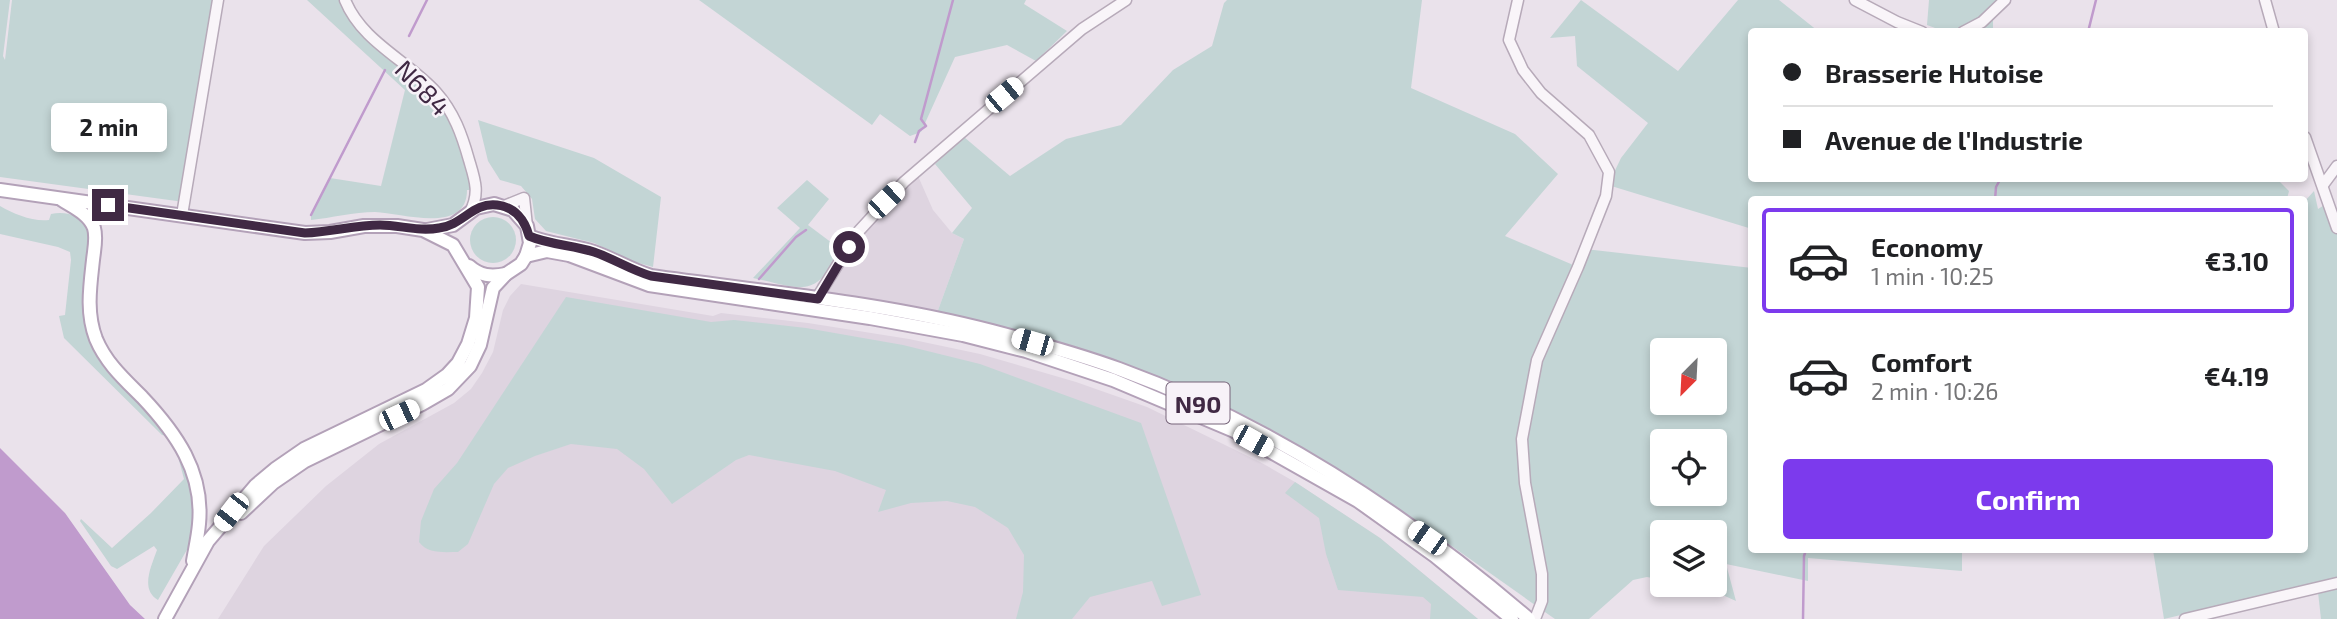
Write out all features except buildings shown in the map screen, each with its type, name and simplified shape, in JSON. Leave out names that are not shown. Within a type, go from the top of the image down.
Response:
[{"type":"main road","points":[[0,190],[305,233],[381,225],[422,230],[446,240],[478,273],[487,276],[506,274]]},
{"type":"main road","points":[[59,198],[86,216],[94,228],[90,319],[102,353],[172,431],[193,472],[199,499],[199,524],[191,572]]},
{"type":"main road","points":[[422,230],[453,225],[484,205],[499,205]]},
{"type":"main road","name":"N90","points":[[499,205],[521,218],[528,231],[545,242],[594,252],[651,276],[907,313],[990,330],[1118,369],[1166,388],[1264,435],[1359,491],[1443,549],[1529,619]]},
{"type":"main road","points":[[165,619],[208,541],[231,512],[275,469],[304,449],[426,390],[458,363],[468,344],[478,298],[478,287],[461,257],[458,237],[467,216]]},
{"type":"main road","points":[[191,572],[249,505],[273,483],[305,461],[448,389],[470,366],[480,345],[493,288],[506,274],[521,264],[526,256],[530,243],[528,231]]},
{"type":"main road","name":"N90","points":[[526,256],[547,251],[569,255],[649,285],[963,335],[1026,351],[1113,380],[1178,405],[1234,431],[1358,501],[1435,556],[1511,619]]},
{"type":"street","points":[[182,215],[218,0]]},
{"type":"street","name":"N684","points":[[345,0],[359,25],[437,93],[450,110],[459,127],[478,188],[499,205]]},
{"type":"street","points":[[805,308],[818,299],[858,232],[895,191],[1082,29],[1126,0]]},
{"type":"street","points":[[1518,0],[1509,40],[1523,70],[1541,93],[1589,135],[1609,172],[1606,196],[1578,267],[1536,360],[1522,439],[1525,483],[1542,574],[1542,601],[1535,619]]},
{"type":"street","points":[[1855,0],[1912,28]]},
{"type":"street","points":[[1971,28],[1982,22],[2005,0]]},
{"type":"street","points":[[2265,0],[2273,28]]},
{"type":"street","points":[[2308,145],[2337,228]]},
{"type":"street","points":[[2323,185],[2337,166]]},
{"type":"street","points":[[467,216],[475,202],[478,188]]},
{"type":"street","points":[[2185,619],[2337,583]]},
{"type":"shaded area","points":[[0,0],[10,0],[3,56],[5,60],[12,0],[218,0],[184,202],[0,177]]},
{"type":"shaded area","points":[[307,0],[353,0],[347,4],[438,102],[451,122],[472,190],[467,190],[464,204],[456,213],[431,218],[367,212],[311,220],[330,178],[381,186],[405,90]]},
{"type":"shaded area","points":[[699,0],[1026,0],[1024,4],[1067,31],[1036,61],[1007,45],[955,57],[921,132],[910,136],[880,114],[872,125]]},
{"type":"shaded area","points":[[1227,0],[1422,0],[1411,88],[1515,134],[1558,174],[1505,236],[1578,267],[1585,249],[1748,268],[1748,553],[1962,553],[1962,571],[1808,558],[1808,581],[1727,564],[1727,520],[1650,520],[1650,578],[1633,580],[1589,619],[1555,619],[1352,479],[1241,414],[1157,377],[1071,346],[937,313],[964,239],[952,233],[972,208],[935,164],[964,137],[1010,176],[1066,139],[1121,125],[1173,70],[1212,46]]},
{"type":"shaded area","points":[[1581,0],[1678,71],[1738,0],[1779,0],[1814,28],[1748,28],[1748,182],[2280,182],[2289,191],[2288,196],[1748,196],[1748,228],[1608,185],[1621,158],[1648,123],[1577,66],[1575,36],[1550,38]]},
{"type":"shaded area","points":[[1929,0],[1999,0],[1993,6],[1993,28],[1935,28],[1927,25]]},
{"type":"shaded area","points":[[478,120],[594,158],[661,197],[653,267],[635,262],[594,243],[546,231],[535,219],[532,199],[521,186],[500,180],[488,161]]},
{"type":"shaded area","points":[[909,171],[918,176],[933,210],[952,233],[964,239],[937,313],[821,293],[817,284],[829,271],[840,249]]},
{"type":"shaded area","points":[[807,180],[829,199],[808,225],[840,249],[831,266],[823,277],[806,287],[753,278],[800,228],[777,208]]},
{"type":"shaded area","points":[[2314,191],[2318,209],[2326,204],[2337,226],[2337,578],[2164,619],[2153,553],[2308,553],[2308,198]]},
{"type":"shaded area","points":[[0,206],[30,219],[49,220],[51,214],[64,213],[77,217],[84,223],[90,242],[82,303],[91,345],[104,367],[122,388],[162,424],[167,436],[162,435],[64,338],[59,316],[65,315],[70,252],[0,234]]},
{"type":"shaded area","points":[[493,217],[509,224],[516,240],[509,256],[493,263],[477,256],[470,240],[477,224]]},
{"type":"shaded area","points":[[521,284],[713,316],[721,313],[808,323],[909,339],[980,354],[1076,382],[1147,407],[1295,482],[1380,538],[1478,619],[218,619],[264,546],[326,486],[379,444],[454,403],[471,389],[493,352],[503,310],[510,296]]},
{"type":"shaded area","points":[[566,297],[711,322],[734,320],[806,328],[903,345],[980,364],[1141,423],[1201,595],[1162,606],[1152,581],[1090,597],[1072,619],[1016,619],[1023,592],[1024,555],[1008,528],[975,507],[947,501],[911,503],[878,512],[886,490],[835,471],[749,455],[736,460],[672,504],[644,469],[617,449],[571,444],[508,468],[494,484],[468,544],[458,552],[436,552],[427,549],[419,542],[421,521],[434,489],[457,463]]},
{"type":"shaded area","points":[[0,448],[65,513],[130,605],[145,619],[0,619]]},
{"type":"shaded area","points":[[176,449],[190,481],[194,516],[192,541],[158,600],[149,590],[148,584],[157,550],[154,546],[117,569],[111,566],[80,521],[81,519],[112,548],[184,479]]},
{"type":"shaded area","points":[[1295,482],[1380,538],[1478,619],[1430,619],[1431,604],[1423,597],[1338,590],[1326,554],[1319,518],[1285,493]]},
{"type":"shaded area","points":[[1727,568],[1736,601],[1727,597]]},
{"type":"shaded area","points":[[2337,588],[2337,619],[2321,619],[2318,592]]},
{"type":"waterway","points":[[409,36],[427,0]]},
{"type":"waterway","points":[[915,142],[919,131],[926,126],[921,119],[953,0]]},
{"type":"waterway","points":[[2089,28],[2096,0]]},
{"type":"waterway","points":[[311,215],[385,70]]},
{"type":"waterway","points":[[1995,196],[1999,182]]},
{"type":"waterway","points":[[759,279],[796,237],[806,230]]},
{"type":"waterway","points":[[1803,619],[1805,553]]},
{"type":"route","points":[[108,205],[305,233],[381,225],[422,230],[440,228],[464,219],[476,208],[494,204],[504,206],[521,218],[527,226],[529,236],[594,252],[651,276],[818,299],[849,247]]}]
